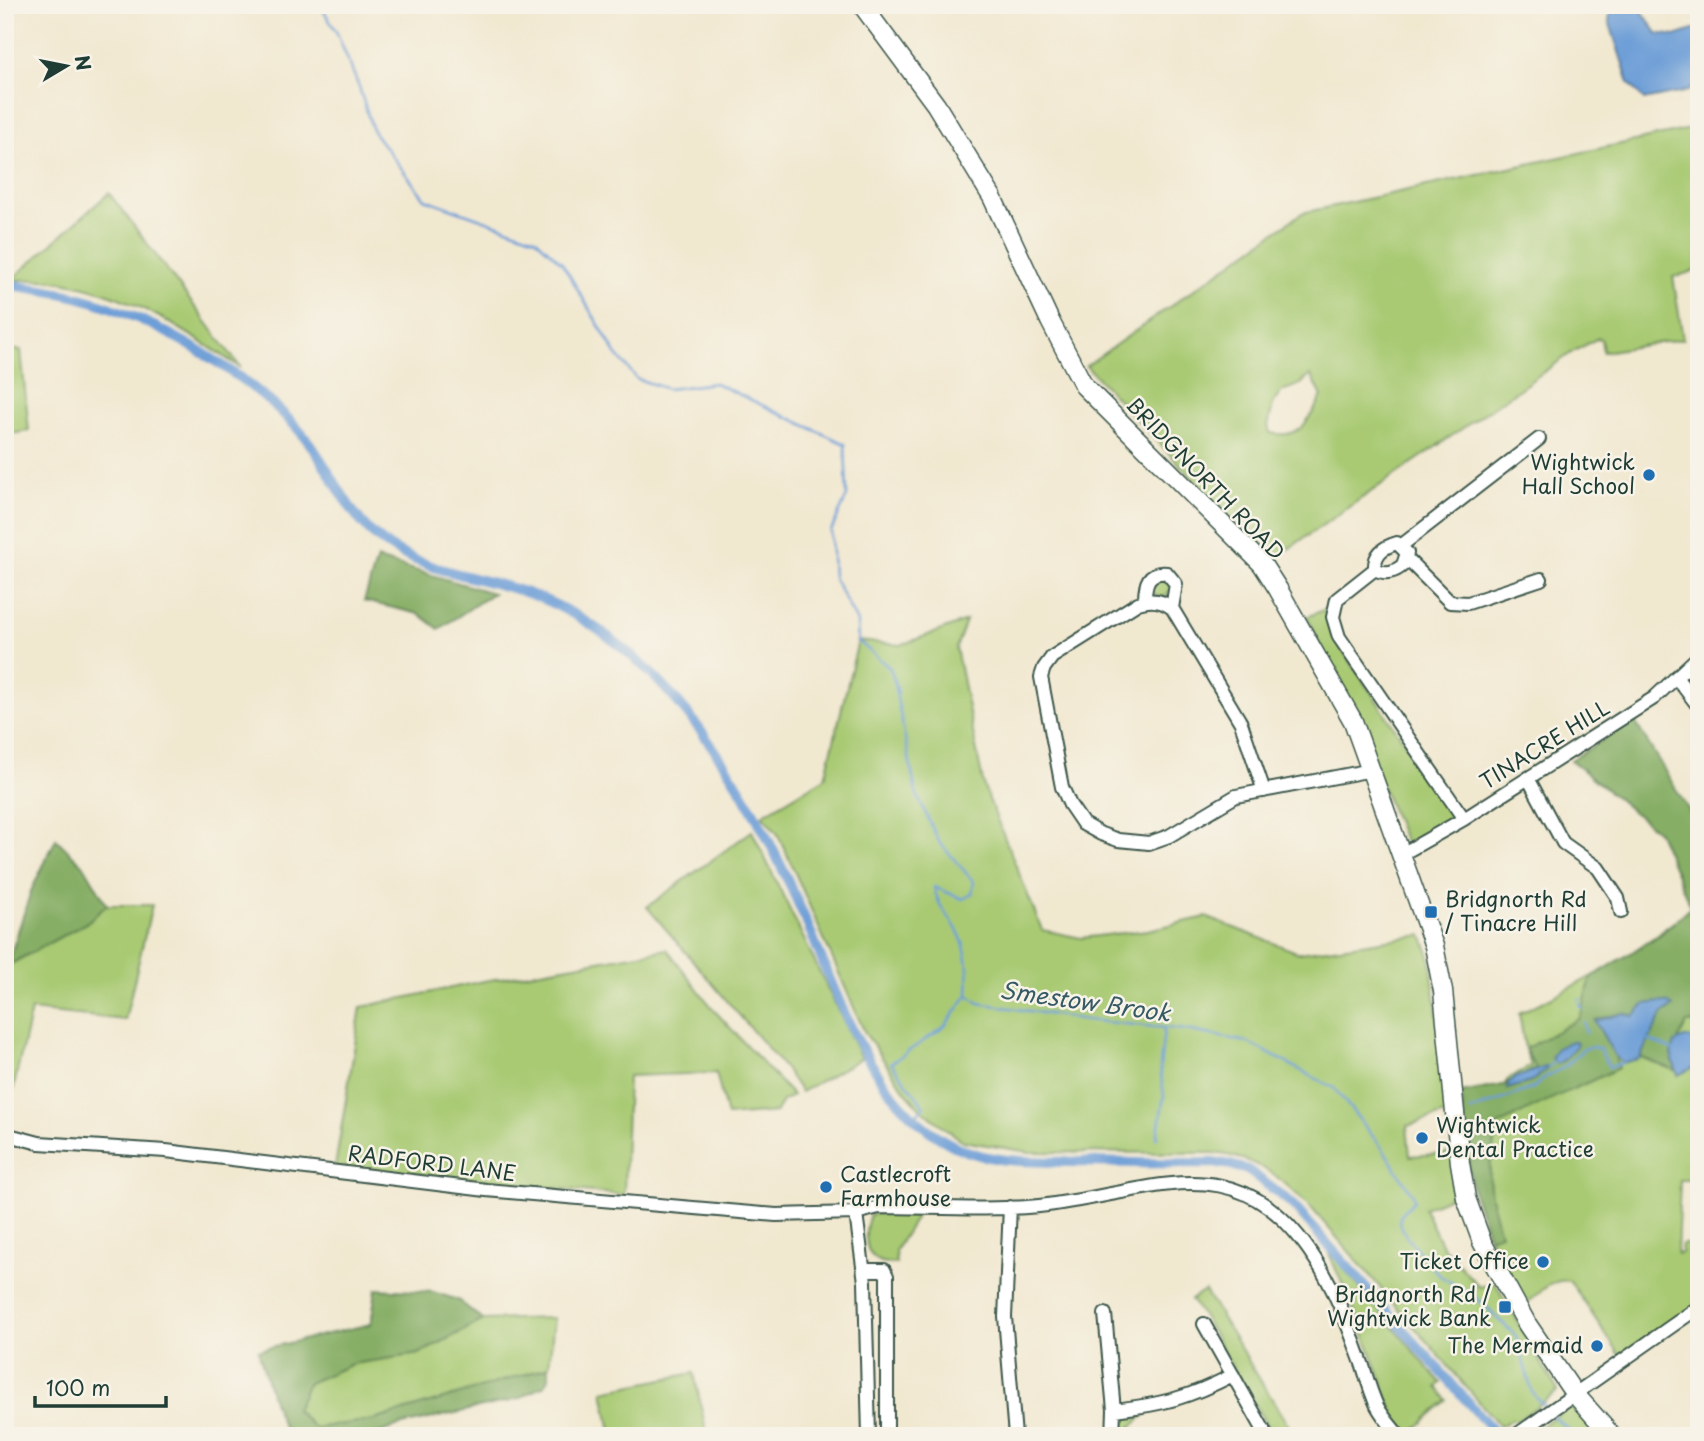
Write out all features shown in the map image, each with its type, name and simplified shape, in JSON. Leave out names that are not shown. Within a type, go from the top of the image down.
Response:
[{"type":"highway","name":"BRIDGNORTH ROAD","points":[[862,5],[936,105],[992,197],[1050,321],[1084,386],[1262,564],[1353,721],[1402,854],[1439,966],[1460,1163],[1472,1217],[1489,1258],[1527,1324],[1574,1393],[1612,1436]]},
{"type":"street","points":[[1402,545],[1539,439]]},
{"type":"street","points":[[1375,569],[1389,572],[1398,569],[1407,559],[1402,545],[1398,542],[1384,548],[1377,555],[1375,569],[1337,599],[1333,617],[1339,637],[1464,819]]},
{"type":"street","points":[[1407,559],[1450,602],[1457,604],[1468,603],[1541,579]]},
{"type":"street","points":[[1145,600],[1145,588],[1150,576],[1157,572],[1167,572],[1176,584],[1172,608]]},
{"type":"street","points":[[1264,791],[1241,723],[1172,608],[1164,603],[1145,600],[1138,603],[1052,657],[1044,668],[1041,677],[1062,787],[1083,824],[1118,840],[1149,843],[1169,836],[1227,800],[1372,770]]},
{"type":"street","name":"TINACRE HILL","points":[[1402,854],[1464,819],[1654,698],[1699,656]]},
{"type":"street","points":[[1676,677],[1699,707]]},
{"type":"street","points":[[1528,778],[1563,843],[1598,868],[1624,896],[1621,912]]},
{"type":"street","name":"RADFORD LANE","points":[[5,1134],[39,1143],[166,1151],[486,1190],[776,1215],[856,1213],[880,1208],[1044,1205],[1189,1183],[1222,1186],[1240,1190],[1271,1207],[1315,1259],[1335,1293],[1377,1405],[1399,1436]]},
{"type":"street","points":[[1010,1207],[1004,1317],[1014,1436]]},
{"type":"street","points":[[856,1213],[864,1270],[869,1436]]},
{"type":"street","points":[[864,1270],[884,1270],[887,1276],[887,1436]]},
{"type":"street","points":[[1518,1433],[1654,1341],[1699,1307]]},
{"type":"street","points":[[1105,1314],[1114,1410],[1113,1436]]},
{"type":"street","points":[[1204,1324],[1267,1436]]},
{"type":"street","points":[[1114,1410],[1191,1396],[1233,1375]]},
{"type":"green space","points":[[1699,127],[1699,270],[1673,277],[1683,339],[1603,352],[1601,339],[1598,338],[1574,351],[1271,561],[1086,366],[1302,213]],"holes":[[[1311,375],[1322,396],[1303,426],[1290,433],[1270,433],[1268,426],[1273,404],[1282,391],[1301,384]]]},
{"type":"green space","points":[[109,193],[241,368],[175,326],[129,302],[80,285],[54,281],[11,280]]},
{"type":"green space","points":[[5,350],[21,350],[29,431],[5,435]]},
{"type":"green space","points":[[377,559],[493,593],[439,629],[419,614],[364,601]]},
{"type":"green space","points":[[1161,577],[1168,580],[1171,587],[1168,594],[1161,597],[1154,594],[1151,587],[1154,580]]},
{"type":"green space","points":[[1328,608],[1337,642],[1456,819],[1410,845],[1405,842],[1342,691],[1307,617]]},
{"type":"green space","points":[[966,621],[956,648],[984,787],[1042,930],[1081,938],[1148,930],[1206,917],[1299,953],[1422,935],[1430,956],[1449,1113],[1407,1126],[1410,1156],[1453,1153],[1457,1194],[1424,1208],[1442,1246],[1479,1287],[1495,1283],[1558,1391],[1517,1421],[1512,1419],[1500,1426],[1313,1210],[1280,1180],[1258,1165],[1215,1153],[1029,1152],[963,1141],[919,1107],[865,1033],[786,852],[777,833],[762,815],[825,778],[858,641],[901,645]]},
{"type":"green space","points":[[1634,720],[1699,827],[1699,1022],[1687,1023],[1671,1054],[1676,1071],[1640,1057],[1663,1013],[1671,1009],[1634,1016],[1624,1013],[1595,1020],[1615,1056],[1618,1068],[1498,1126],[1490,1168],[1490,1191],[1500,1233],[1489,1237],[1474,1195],[1465,1142],[1461,1093],[1504,1085],[1536,1068],[1525,1049],[1580,1018],[1591,978],[1661,934],[1691,907],[1658,832],[1571,760]]},
{"type":"green space","points":[[1571,760],[1699,828],[1699,1186],[1691,1186],[1690,1180],[1680,1180],[1677,1254],[1681,1253],[1682,1244],[1699,1242],[1699,1303],[1621,1357],[1570,1281],[1551,1284],[1523,1306],[1489,1237],[1461,1093],[1504,1085],[1509,1078],[1531,1066],[1519,1013],[1609,966],[1651,939],[1691,907],[1658,832]]},
{"type":"green space","points":[[752,831],[861,1058],[801,1092],[786,1070],[647,907]]},
{"type":"green space","points":[[56,839],[85,867],[107,905],[86,923],[7,966],[31,891]]},
{"type":"green space","points":[[107,905],[152,905],[125,1020],[31,1010],[5,1126],[7,966],[86,923]]},
{"type":"green space","points":[[667,949],[713,1009],[793,1096],[782,1101],[776,1112],[727,1116],[716,1073],[628,1076],[624,1195],[335,1167],[361,1007],[484,981]]},
{"type":"green space","points":[[889,1211],[919,1212],[895,1251],[896,1264],[874,1258],[866,1241],[870,1215]]},
{"type":"green space","points":[[1327,1249],[1441,1383],[1437,1387],[1447,1400],[1410,1434],[1394,1414],[1363,1331]]},
{"type":"green space","points":[[376,1289],[433,1292],[458,1300],[483,1320],[419,1354],[352,1364],[308,1383],[296,1410],[314,1428],[374,1420],[549,1367],[549,1378],[545,1385],[518,1399],[402,1425],[370,1436],[287,1436],[258,1350],[371,1324]]},
{"type":"green space","points":[[1205,1291],[1295,1436],[1273,1436],[1191,1300]]},
{"type":"green space","points":[[554,1318],[549,1367],[374,1420],[314,1428],[296,1410],[307,1383],[352,1364],[419,1354],[483,1320]]},
{"type":"green space","points":[[694,1373],[707,1436],[612,1436],[603,1391]]},
{"type":"green space","points":[[1571,1405],[1600,1436],[1527,1436]]},
{"type":"green space","points":[[1152,1409],[1123,1434],[1125,1416],[1132,1412]]},
{"type":"water","points":[[1611,5],[1638,5],[1657,33],[1675,36],[1699,28],[1699,82],[1688,91],[1644,100],[1629,83],[1609,21]]},
{"type":"water","points":[[1660,1002],[1673,1007],[1663,1013],[1639,1059],[1622,1063],[1615,1056],[1595,1021],[1624,1013],[1633,1016],[1645,1004]]},
{"type":"water","points":[[1684,1038],[1695,1040],[1699,1065],[1678,1075],[1671,1054],[1675,1042]]},
{"type":"water","points":[[1571,1041],[1577,1045],[1557,1064],[1551,1058],[1557,1048]]},
{"type":"water","points":[[1548,1068],[1531,1082],[1507,1089],[1514,1078]]},
{"type":"waterway","name":"Smestow Brook","points":[[320,5],[336,31],[359,87],[373,131],[425,199],[535,238],[562,263],[616,354],[637,379],[668,389],[715,383],[845,444],[847,496],[831,531],[833,577],[857,622],[858,641],[890,668],[898,693],[895,688],[916,793],[939,842],[974,882],[972,894],[963,899],[934,887],[941,906],[964,946],[968,995],[979,1003],[1086,1020],[1186,1030],[1247,1042],[1334,1088],[1383,1149],[1413,1195],[1414,1201],[1402,1212],[1399,1221],[1406,1236],[1439,1275],[1478,1299],[1516,1336],[1532,1392],[1547,1409]]},
{"type":"waterway","points":[[5,284],[68,295],[106,306],[170,334],[202,352],[261,394],[286,417],[317,453],[360,520],[383,542],[429,565],[512,588],[544,600],[604,633],[631,655],[679,703],[732,777],[775,854],[856,1037],[892,1094],[914,1118],[956,1147],[991,1158],[1044,1162],[1210,1163],[1248,1170],[1291,1203],[1498,1436]]},
{"type":"waterway","points":[[914,1118],[924,1106],[891,1063],[944,1027],[968,995]]},
{"type":"waterway","points":[[1580,1004],[1582,1009]]},
{"type":"waterway","points":[[1584,1023],[1586,1032]]},
{"type":"waterway","points":[[1157,1138],[1164,1096],[1160,1067],[1164,1028]]},
{"type":"waterway","points":[[1649,1040],[1672,1050]]},
{"type":"waterway","points":[[1471,1111],[1533,1088],[1544,1078],[1566,1066],[1583,1049],[1600,1049],[1609,1067],[1622,1063]]},
{"type":"waterway","points":[[1548,1068],[1554,1061]]},
{"type":"waterway","name":"Smestow Brook","points":[[1551,1414],[1575,1436]]},
{"type":"place","name":"Wightwick Hall School","points":[[1649,475]]},
{"type":"place","name":"Bridgnorth Rd / Tinacre Hill","points":[[1431,912]]},
{"type":"place","name":"Wightwick Dental Practice","points":[[1422,1138]]},
{"type":"place","name":"Castlecroft Farmhouse","points":[[826,1187]]},
{"type":"place","name":"Ticket Office","points":[[1543,1262]]},
{"type":"place","name":"Bridgnorth Rd / Wightwick Bank","points":[[1505,1307]]},
{"type":"place","name":"The Mermaid","points":[[1597,1346]]}]
